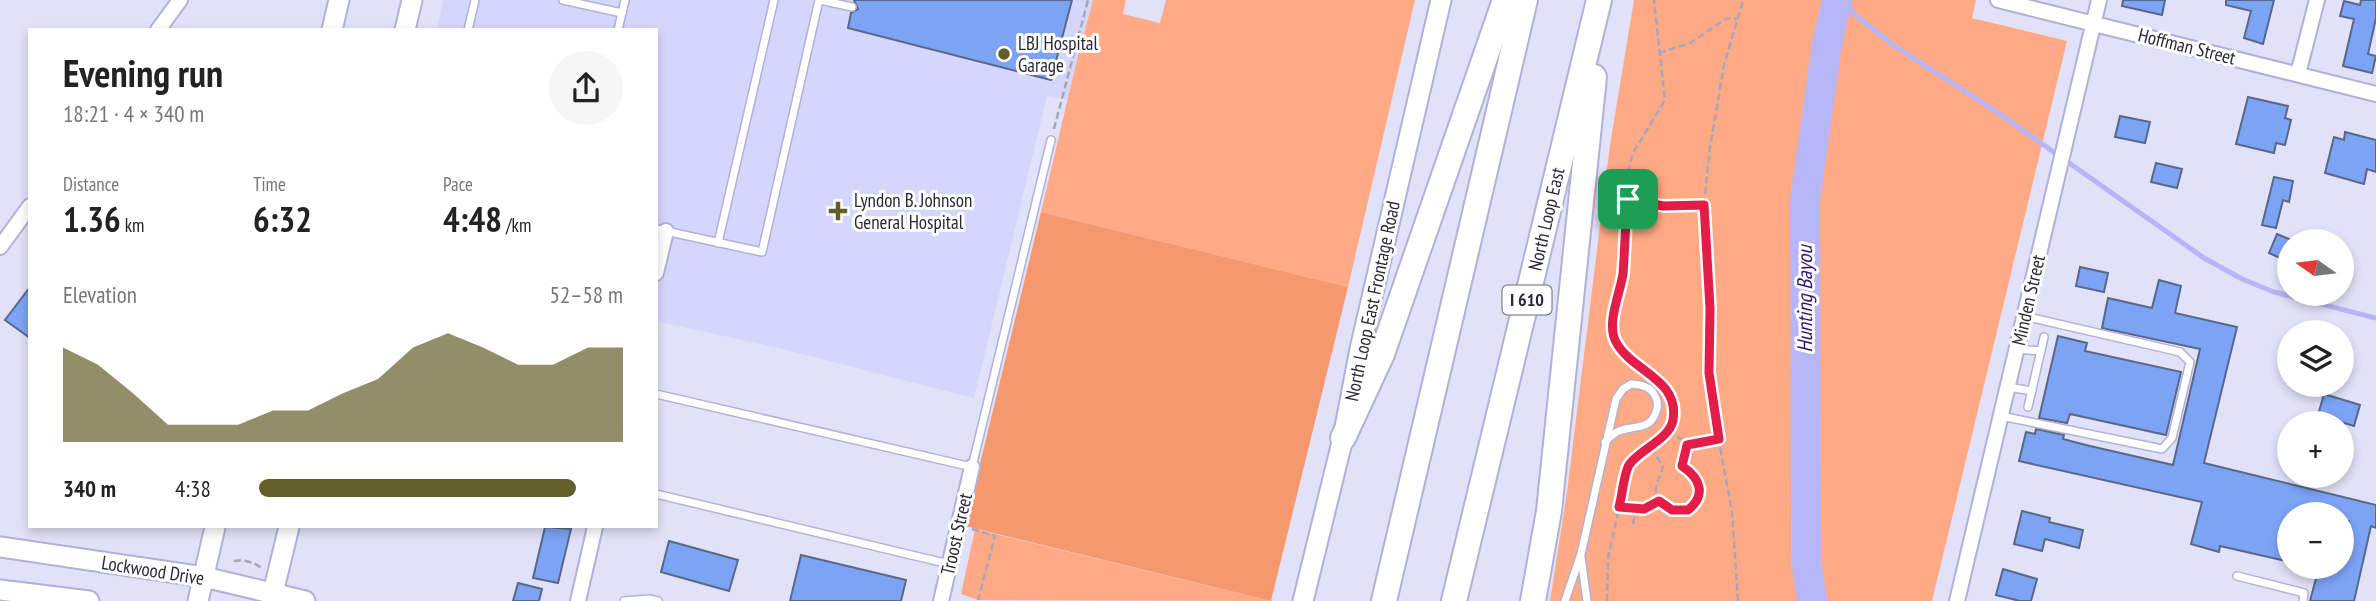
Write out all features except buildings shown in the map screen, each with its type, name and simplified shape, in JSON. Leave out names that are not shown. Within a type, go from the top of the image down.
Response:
[{"type":"highway","points":[[1343,438],[1382,354],[1505,0]]},
{"type":"highway","points":[[1384,601],[1525,0]]},
{"type":"highway","name":"North Loop East","points":[[1454,601],[1599,0]]},
{"type":"highway","points":[[1533,601],[1549,511],[1604,0]]},
{"type":"main road","points":[[332,28],[339,0]]},
{"type":"main road","points":[[405,28],[412,0]]},
{"type":"main road","name":"North Loop East Frontage Road","points":[[1303,601],[1343,438],[1360,349],[1441,0]]},
{"type":"main road","points":[[198,601],[215,528]]},
{"type":"main road","points":[[272,597],[289,528]]},
{"type":"main road","name":"Lockwood Drive","points":[[0,547],[204,577],[272,597],[305,601]]},
{"type":"main road","points":[[0,590],[89,601]]},
{"type":"street","points":[[159,28],[180,0]]},
{"type":"street","name":"Hoffman Street","points":[[1998,0],[2376,94]]},
{"type":"street","name":"Minden Street","points":[[1957,601],[2099,0]]},
{"type":"street","points":[[2298,74],[2317,0]]},
{"type":"street","points":[[0,247],[28,209]]},
{"type":"street","points":[[658,255],[661,230]]},
{"type":"street","name":"Troost Street","points":[[941,601],[972,467]]},
{"type":"street","points":[[578,601],[595,528]]},
{"type":"lane","points":[[468,28],[475,0]]},
{"type":"lane","points":[[563,0],[622,13]]},
{"type":"lane","points":[[618,28],[625,0]]},
{"type":"lane","points":[[718,243],[774,0]]},
{"type":"lane","points":[[661,230],[762,252],[820,0],[852,7]]},
{"type":"lane","points":[[658,394],[972,467],[1051,140]]},
{"type":"lane","points":[[2000,416],[2162,449],[2172,438],[2190,362],[2180,352],[2024,316]]},
{"type":"lane","points":[[2028,407],[2044,337]]},
{"type":"lane","points":[[2016,349],[2041,351]]},
{"type":"lane","points":[[1566,601],[1581,554],[1605,442],[1616,399],[1623,389],[1631,384],[1651,389],[1658,408],[1648,424],[1619,431],[1605,442]]},
{"type":"lane","points":[[2007,387],[2032,391]]},
{"type":"lane","points":[[658,494],[949,564]]},
{"type":"lane","points":[[1581,554],[1587,601]]},
{"type":"lane","points":[[2237,576],[2304,593],[2303,601]]},
{"type":"lane","points":[[624,601],[658,601]]},
{"type":"path","points":[[1051,140],[1087,0]]},
{"type":"path","points":[[1654,0],[1665,100],[1633,153],[1628,173],[1623,274],[1613,326],[1615,340],[1624,354],[1660,381]]},
{"type":"path","points":[[1738,601],[1732,512],[1709,373],[1710,308],[1704,205],[1709,154],[1724,65],[1743,0]]},
{"type":"path","points":[[1660,53],[1690,43],[1724,20],[1737,19]]},
{"type":"path","points":[[1628,199],[1663,206],[1704,205]]},
{"type":"path","points":[[1607,601],[1608,557],[1629,466],[1673,425],[1673,404],[1665,388]]},
{"type":"path","points":[[1667,432],[1687,445]]},
{"type":"path","points":[[1687,445],[1719,439]]},
{"type":"path","points":[[1650,447],[1663,466],[1655,490],[1659,501],[1672,510],[1680,511],[1688,510],[1698,498],[1701,488],[1699,481],[1682,466],[1687,445]]},
{"type":"path","points":[[1619,507],[1636,510],[1650,507],[1659,501]]},
{"type":"path","points":[[1633,523],[1636,510]]},
{"type":"path","points":[[958,526],[995,536],[978,600]]},
{"type":"path","points":[[234,561],[240,560],[261,568]]},
{"type":"shaded area","name":"Lyndon B. Johnson General Hospital","points":[[443,0],[1103,0],[1080,102],[1047,96],[974,398],[770,346],[658,321],[658,28],[437,28]]},
{"type":"shaded area","points":[[1093,0],[1126,0],[1123,14],[1160,23],[1166,0],[1415,0],[1348,287],[1041,212]]},
{"type":"shaded area","points":[[1634,0],[1976,0],[1972,18],[2067,41],[1932,601],[1550,601],[1567,492],[1610,145]]},
{"type":"shaded area","points":[[1041,212],[1348,287],[1271,601],[965,526]]},
{"type":"shaded area","points":[[975,529],[1271,601],[978,600],[961,594]]},
{"type":"waterway","name":"Hunting Bayou","points":[[1812,601],[1806,559],[1805,200],[1827,44],[1837,0]]},
{"type":"waterway","points":[[1846,0],[1853,13],[1893,45],[1997,112],[2204,258],[2242,279],[2274,292],[2376,318]]},
{"type":"place","name":"LBJ Hospital Garage","points":[[1004,54]]},
{"type":"place","name":"Lyndon B. Johnson General Hospital","points":[[838,211]]},
{"type":"route","points":[[1628,199],[1663,206],[1704,205],[1710,308],[1709,373],[1719,439],[1687,445],[1682,466],[1693,473],[1701,488],[1698,498],[1688,510],[1672,510],[1659,501],[1644,509],[1619,507],[1629,466],[1667,432],[1673,425],[1674,417],[1673,404],[1660,381],[1624,354],[1615,340],[1613,326],[1623,274],[1628,199]]}]
